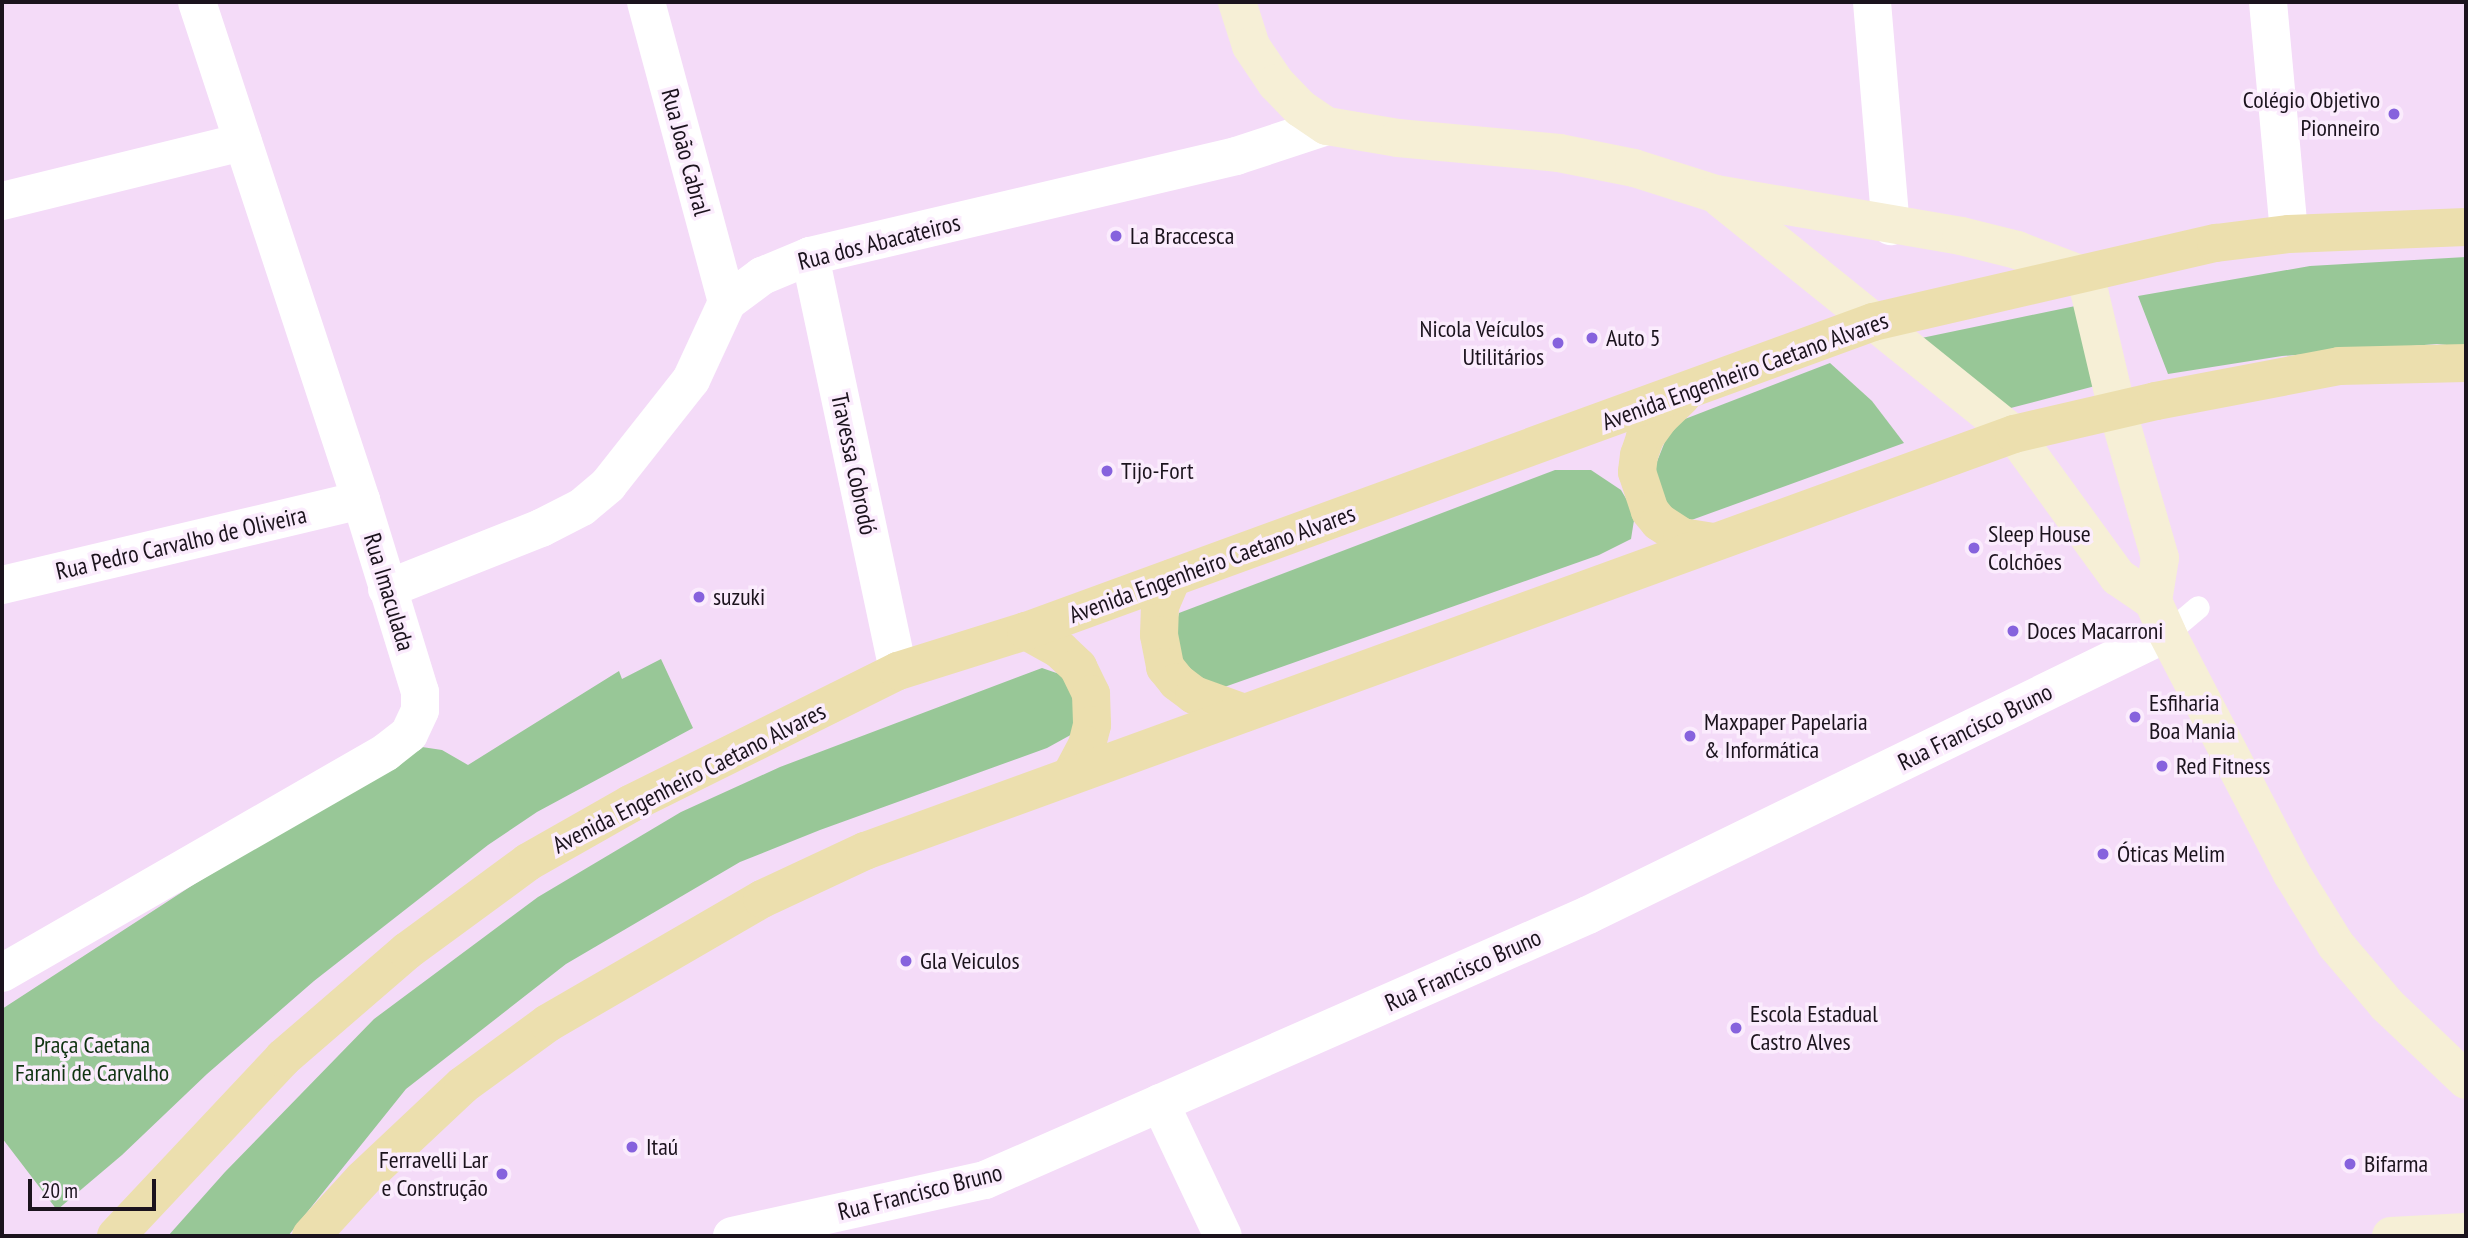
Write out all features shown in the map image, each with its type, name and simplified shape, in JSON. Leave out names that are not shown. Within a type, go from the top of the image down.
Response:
[{"type":"main road","points":[[1237,2],[1251,46],[1276,83],[1300,107],[1327,126],[1398,138],[1559,153],[1634,167],[1716,194],[1961,236],[2017,250],[2080,274],[2090,290],[2117,409],[2160,558],[2160,617]]},
{"type":"main road","points":[[1716,194],[2014,434],[2118,577],[2160,617],[2292,874],[2330,936],[2387,1005],[2466,1080]]},
{"type":"main road","name":"Avenida Engenheiro Caetano Alvares","points":[[116,1236],[283,1058],[407,951],[528,862],[630,804],[898,671],[1026,631],[1873,322],[2216,243],[2289,234],[2466,227]]},
{"type":"main road","points":[[311,1236],[363,1179],[463,1085],[548,1023],[773,894],[865,850],[2014,434],[2117,409],[2339,366],[2466,363]]},
{"type":"main road","points":[[1686,392],[1660,417],[1645,438],[1637,472],[1650,511],[1659,522],[1682,537],[1712,542]]},
{"type":"main road","points":[[1172,578],[1160,606],[1158,635],[1165,667],[1177,682],[1194,695],[1244,713]]},
{"type":"main road","points":[[1026,631],[1060,650],[1078,667],[1091,694],[1092,725],[1087,745],[1071,775]]},
{"type":"main road","points":[[2391,1236],[2466,1232]]},
{"type":"street","name":"Rua Imaculada","points":[[2,973],[386,752],[409,734],[420,709],[420,692],[361,500],[197,2]]},
{"type":"street","name":"Rua João Cabral","points":[[646,2],[727,302]]},
{"type":"street","points":[[1872,2],[1891,226]]},
{"type":"street","points":[[2268,2],[2289,234]]},
{"type":"street","name":"Rua dos Abacateiros","points":[[387,589],[541,528],[582,507],[608,485],[691,380],[727,302],[762,276],[810,256],[1236,156],[1327,126]]},
{"type":"street","points":[[2,201],[243,142]]},
{"type":"street","name":"Travessa Cobrodó","points":[[810,256],[898,671]]},
{"type":"street","name":"Rua Pedro Carvalho de Oliveira","points":[[2,585],[361,500]]},
{"type":"street","name":"Rua Francisco Bruno","points":[[732,1236],[985,1180],[1588,915],[2160,617]]},
{"type":"street","points":[[1160,1103],[1223,1236]]},
{"type":"lane","points":[[2160,617],[2199,607]]},
{"type":"green space","points":[[2466,257],[2466,347],[2437,344],[2282,356],[2168,374],[2138,296],[2310,266]]},
{"type":"green space","points":[[2085,304],[2099,385],[2003,410],[1912,340]]},
{"type":"green space","points":[[1830,363],[1872,401],[1904,443],[1686,522],[1665,508],[1652,474],[1672,424]]},
{"type":"green space","points":[[1555,470],[1591,470],[1621,490],[1635,514],[1631,539],[1599,555],[1213,691],[1190,676],[1172,640],[1179,613]]},
{"type":"green space","name":"Praça Caetana Farani de Carvalho","points":[[661,659],[693,728],[537,812],[488,845],[314,981],[207,1074],[122,1155],[57,1210],[2,1138],[2,1009],[196,883],[422,747],[442,750],[468,765],[619,671],[622,679]]},
{"type":"green space","points":[[1042,668],[1071,678],[1076,732],[1047,748],[820,830],[740,862],[566,964],[406,1089],[288,1236],[168,1236],[225,1172],[374,1019],[538,897],[681,812],[780,767]]},
{"type":"place","name":"Colégio Objetivo Pionneiro","points":[[2394,114]]},
{"type":"place","name":"La Braccesca","points":[[1116,236]]},
{"type":"place","name":"Auto 5","points":[[1592,338]]},
{"type":"place","name":"Nicola Veículos Utilitários","points":[[1558,343]]},
{"type":"place","name":"Tijo-Fort","points":[[1107,471]]},
{"type":"place","name":"Sleep House Colchões","points":[[1974,548]]},
{"type":"place","name":"suzuki","points":[[699,597]]},
{"type":"place","name":"Doces Macarroni","points":[[2013,631]]},
{"type":"place","name":"Esfiharia Boa Mania","points":[[2135,717]]},
{"type":"place","name":"Maxpaper Papelaria & Informática","points":[[1690,736]]},
{"type":"place","name":"Red Fitness","points":[[2162,766]]},
{"type":"place","name":"Óticas Melim","points":[[2103,854]]},
{"type":"place","name":"Gla Veiculos","points":[[906,961]]},
{"type":"place","name":"Escola Estadual Castro Alves","points":[[1736,1028]]},
{"type":"place","name":"Itaú","points":[[632,1147]]},
{"type":"place","name":"Bifarma","points":[[2350,1164]]},
{"type":"place","name":"Ferravelli Lar e Construção","points":[[502,1174]]}]
